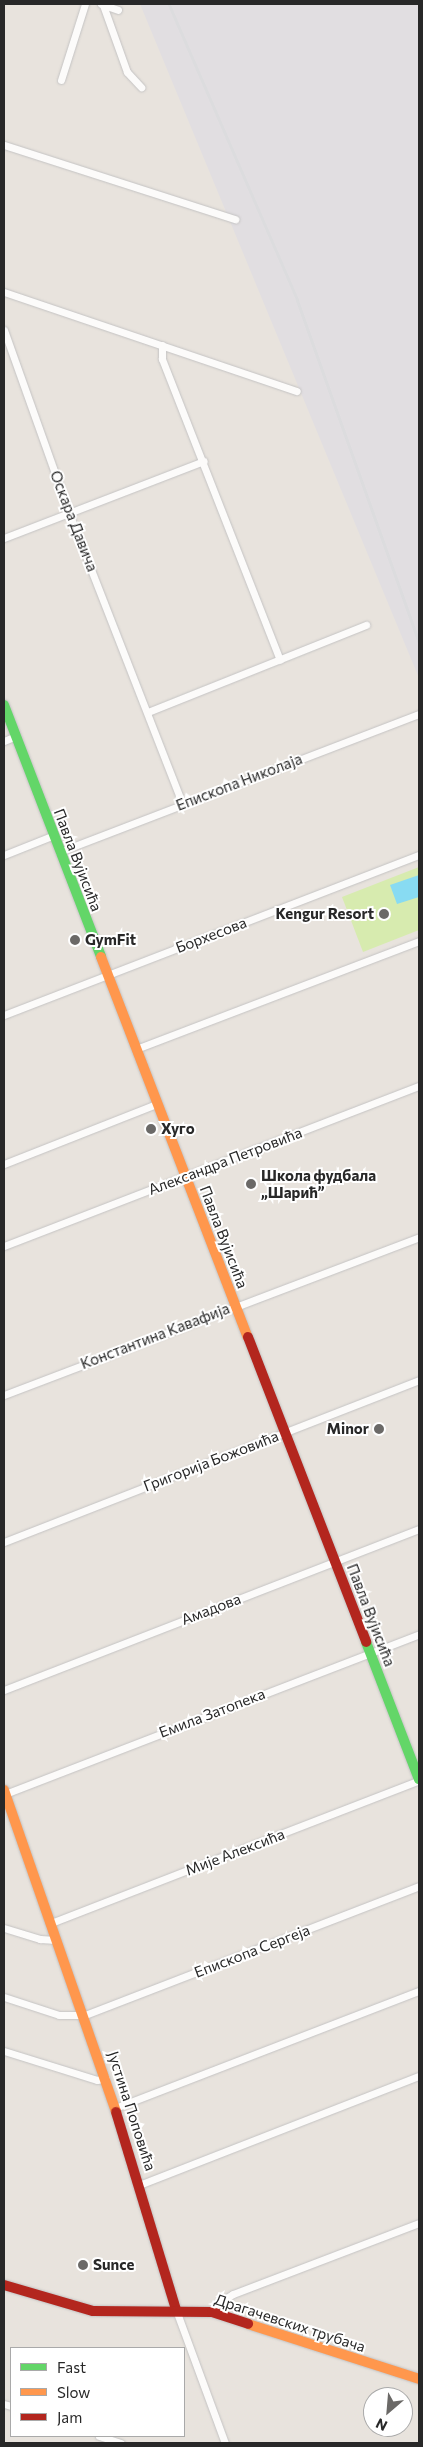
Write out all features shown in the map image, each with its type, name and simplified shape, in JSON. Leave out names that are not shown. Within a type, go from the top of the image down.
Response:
[{"type":"street","points":[[61,80],[85,4]]},
{"type":"street","points":[[101,4],[118,10]]},
{"type":"street","points":[[101,4],[126,72],[141,87]]},
{"type":"street","points":[[4,145],[235,218]]},
{"type":"street","points":[[4,292],[297,391]]},
{"type":"street","name":"Оскара Давича","points":[[4,330],[69,513],[182,802]]},
{"type":"street","points":[[162,345],[162,359],[204,462],[280,660]]},
{"type":"street","points":[[4,538],[204,462]]},
{"type":"street","points":[[148,712],[366,625]]},
{"type":"street","name":"Павла Вујисића","points":[[4,705],[52,836],[419,1780]]},
{"type":"street","name":"Епископа Николаја","points":[[59,852],[182,802],[419,714]]},
{"type":"street","points":[[4,741],[16,736]]},
{"type":"street","points":[[4,855],[52,836]]},
{"type":"street","name":"Борхесова","points":[[4,1015],[419,856]]},
{"type":"street","points":[[136,1048],[419,941]]},
{"type":"street","name":"Александра Петровића","points":[[4,1246],[419,1086]]},
{"type":"street","points":[[4,1164],[156,1104]]},
{"type":"street","name":"Константина Кавафија","points":[[4,1395],[235,1304],[419,1237]]},
{"type":"street","name":"Григорија Божовића","points":[[4,1542],[419,1380]]},
{"type":"street","name":"Амадова","points":[[4,1690],[419,1529]]},
{"type":"street","name":"Емила Затопека","points":[[5,1798],[419,1634]]},
{"type":"street","name":"Мије Алексића","points":[[51,1923],[419,1780]]},
{"type":"street","name":"Јустина Поповића","points":[[5,1798],[85,2015],[176,2310],[225,2443]]},
{"type":"street","name":"Епископа Сергеја","points":[[85,2015],[419,1886]]},
{"type":"street","points":[[4,1928],[40,1939],[56,1940]]},
{"type":"street","points":[[115,2108],[419,1991]]},
{"type":"street","points":[[4,1997],[59,2015],[85,2015]]},
{"type":"street","points":[[4,2051],[97,2080],[106,2078]]},
{"type":"street","points":[[139,2185],[419,2076]]},
{"type":"street","points":[[212,2312],[218,2303],[232,2294],[419,2223]]},
{"type":"street","name":"Драгачевских трубача","points":[[4,2285],[93,2312],[176,2310],[212,2312],[418,2377]]},
{"type":"street","points":[[102,2437],[121,2443]]},
{"type":"shaded area","points":[[140,4],[419,4],[419,678]]},
{"type":"green space","name":"Kengur Resort","points":[[419,867],[419,930],[363,952],[342,897]]},
{"type":"water","points":[[419,875],[419,897],[397,904],[390,885]]},
{"type":"railway","points":[[169,4],[297,299],[419,641]]},
{"type":"traffic: fast","points":[[4,705],[101,957]]},
{"type":"traffic: fast","points":[[366,1642],[419,1779]]},
{"type":"traffic: slow","points":[[101,957],[248,1337]]},
{"type":"traffic: slow","points":[[4,1790],[116,2112]]},
{"type":"traffic: slow","points":[[248,2324],[419,2379]]},
{"type":"traffic: jam","points":[[248,1337],[366,1642]]},
{"type":"traffic: jam","points":[[116,2112],[176,2310]]},
{"type":"traffic: jam","points":[[4,2285],[93,2311],[212,2312],[248,2324]]},
{"type":"place","name":"Kengur Resort","points":[[384,914]]},
{"type":"place","name":"GymFit","points":[[75,940]]},
{"type":"place","name":"Хуго","points":[[151,1129]]},
{"type":"place","name":"Школа фудбала „Шарић”","points":[[251,1184]]},
{"type":"place","name":"Minor","points":[[379,1429]]},
{"type":"place","name":"Sunce","points":[[83,2265]]}]
